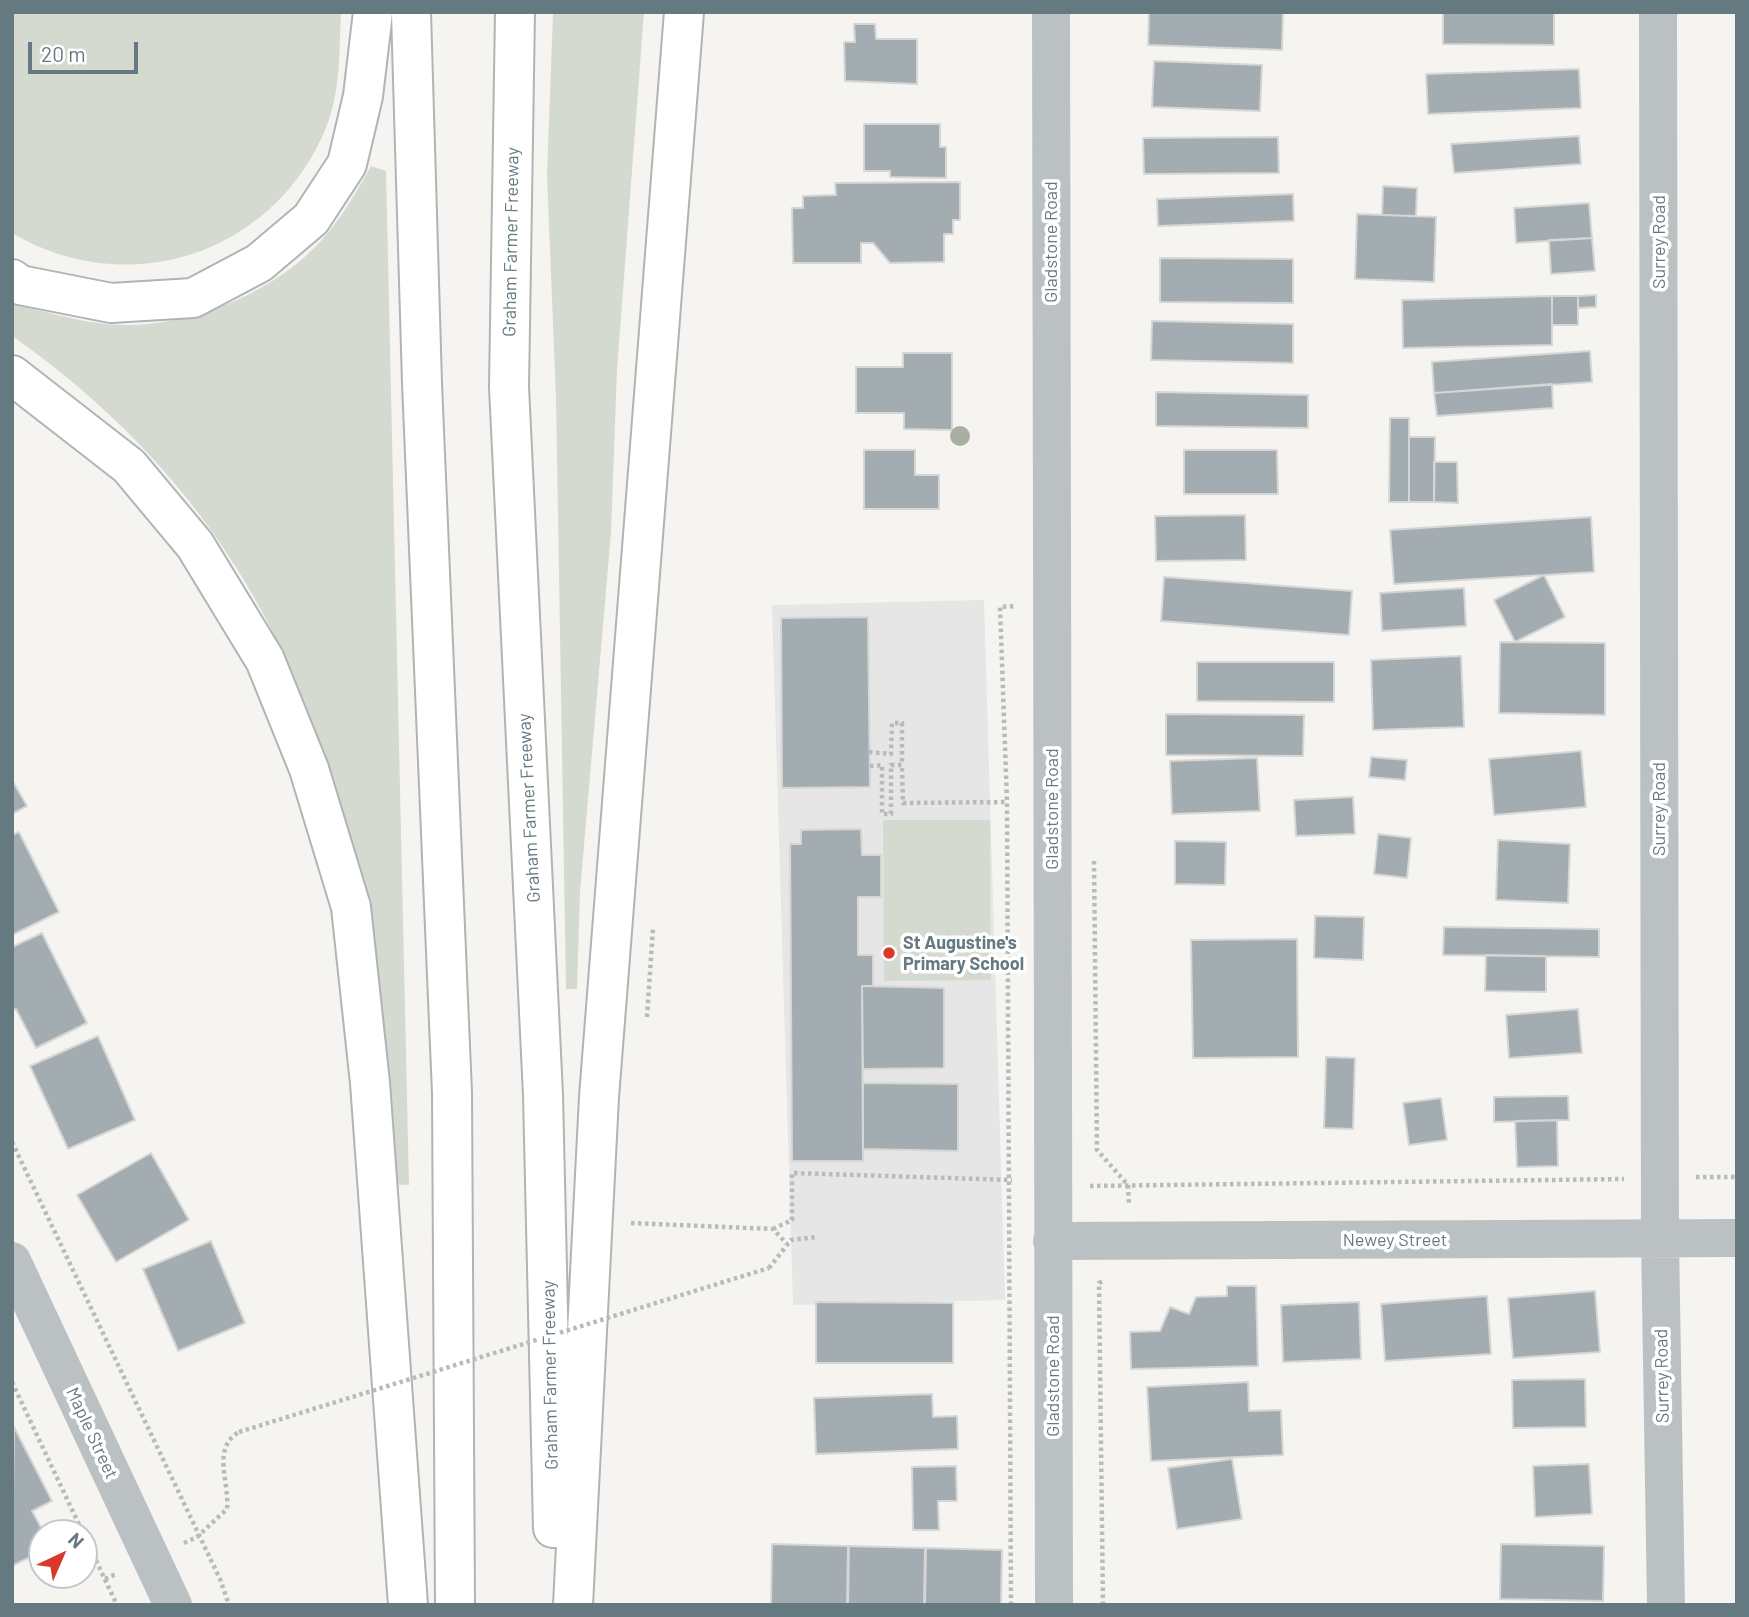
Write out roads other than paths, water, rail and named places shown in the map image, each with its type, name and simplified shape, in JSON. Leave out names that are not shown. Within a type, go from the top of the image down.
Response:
[{"type":"highway","points":[[12,279],[33,287],[110,303],[193,298],[259,263],[311,219],[347,164],[363,96],[373,12]]},
{"type":"highway","points":[[411,12],[423,397],[452,1093],[455,1605]]},
{"type":"highway","name":"Graham Farmer Freeway","points":[[515,12],[509,387],[543,1095],[555,1605]]},
{"type":"highway","points":[[573,1605],[599,1097],[684,12]]},
{"type":"highway","points":[[12,374],[129,466],[195,545],[265,660],[309,769],[351,907],[370,1083],[408,1605]]},
{"type":"street","name":"Gladstone Road","points":[[1051,12],[1054,1605]]},
{"type":"street","name":"Surrey Road","points":[[1658,12],[1660,1240],[1665,1605]]},
{"type":"street","name":"Newey Street","points":[[1052,1241],[1737,1238]]},
{"type":"street","name":"Maple Street","points":[[12,1261],[173,1605]]},
{"type":"place","name":"St Augustine's Primary School","points":[[889,953]]}]
